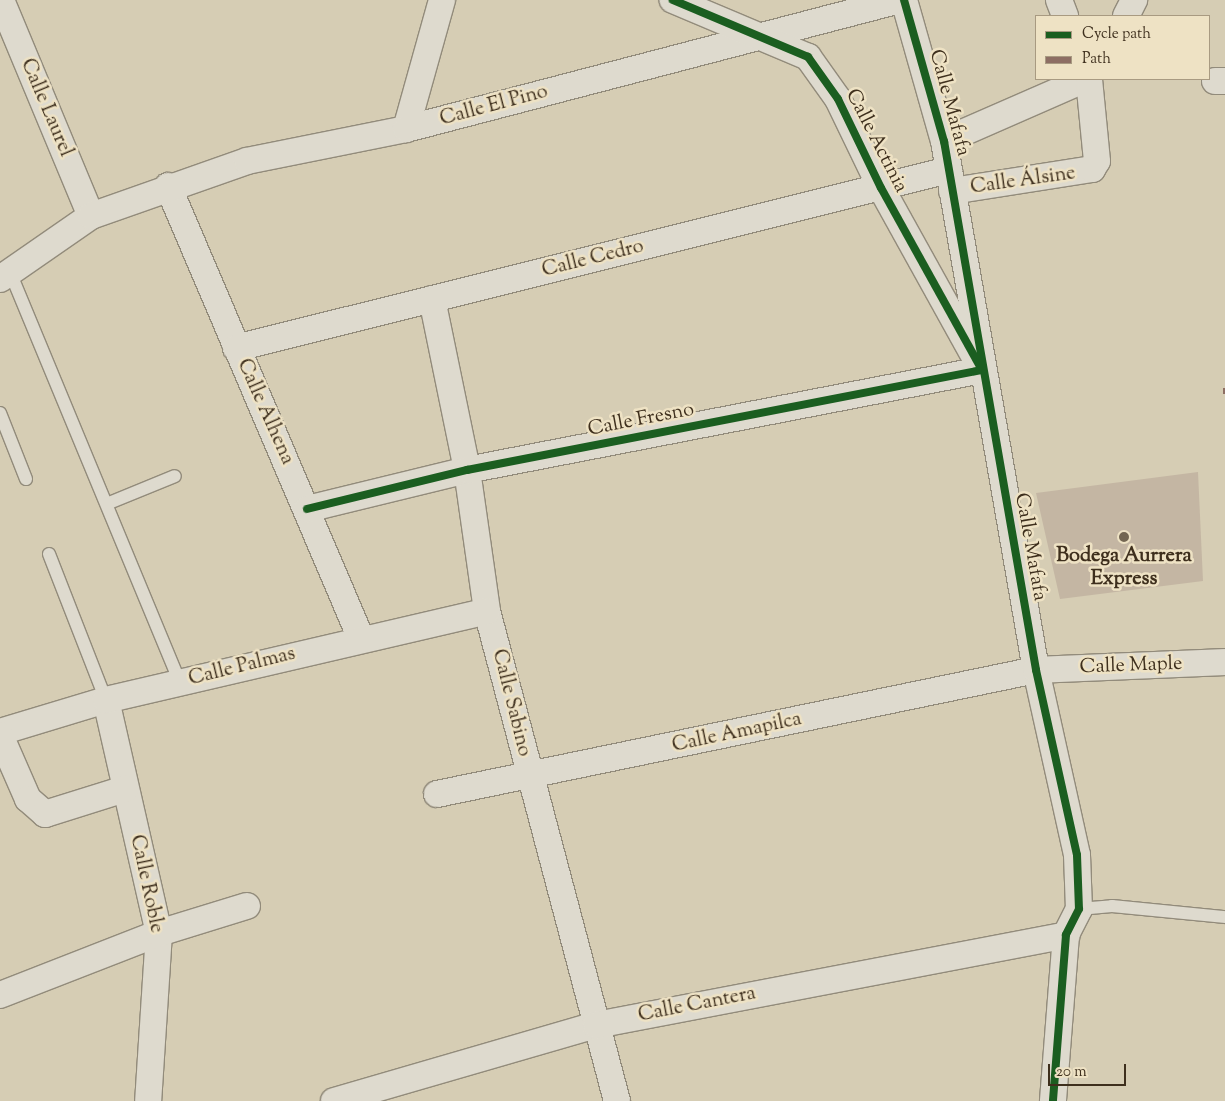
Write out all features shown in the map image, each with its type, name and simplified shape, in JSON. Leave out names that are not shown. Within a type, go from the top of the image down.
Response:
[{"type":"street","name":"Calle Laurel","points":[[1,0],[91,216]]},
{"type":"street","points":[[406,129],[442,0]]},
{"type":"street","name":"Calle Actinia","points":[[673,0],[808,57],[838,99],[881,188],[982,370]]},
{"type":"street","name":"Calle El Pino","points":[[5,275],[91,216],[168,186],[246,161],[406,129],[755,36],[900,0]]},
{"type":"street","name":"Calle Mafafa","points":[[904,0],[944,142],[982,370],[1036,670],[1077,855],[1079,909],[1066,935],[1053,1101]]},
{"type":"street","points":[[1059,0],[1065,15]]},
{"type":"street","points":[[1126,15],[1134,0]]},
{"type":"street","points":[[944,142],[1086,80]]},
{"type":"street","name":"Calle Álsine","points":[[951,180],[1092,169],[1097,161],[1088,80]]},
{"type":"street","name":"Calle Cedro","points":[[236,348],[881,188],[951,180]]},
{"type":"street","name":"Calle Alhena","points":[[168,186],[361,638]]},
{"type":"street","name":"Calle Sabino","points":[[432,300],[467,470],[487,611],[617,1101]]},
{"type":"street","name":"Calle Fresno","points":[[307,509],[467,470],[982,370]]},
{"type":"street","name":"Calle Palmas","points":[[0,733],[106,700],[361,638],[487,611]]},
{"type":"street","name":"Calle Maple","points":[[1036,670],[1225,662]]},
{"type":"street","name":"Calle Amapilca","points":[[437,794],[1036,670]]},
{"type":"street","name":"Calle Roble","points":[[106,700],[159,932],[148,1101]]},
{"type":"street","points":[[0,733],[28,799],[45,814],[125,789]]},
{"type":"street","points":[[0,995],[159,932],[247,906]]},
{"type":"street","name":"Calle Cantera","points":[[334,1101],[596,1025],[1066,935]]},
{"type":"lane","points":[[5,275],[109,503],[180,682]]},
{"type":"lane","points":[[0,413],[26,480]]},
{"type":"lane","points":[[109,503],[175,476]]},
{"type":"lane","points":[[49,554],[106,700]]},
{"type":"lane","points":[[1079,909],[1112,906],[1225,917]]},
{"type":"building","name":"Bodega Aurrera Express","points":[[1198,472],[1203,581],[1060,599],[1036,493]]},
{"type":"cycle path","points":[[307,509],[467,470],[982,370],[881,188],[838,99],[808,57],[673,0]]},
{"type":"cycle path","points":[[904,0],[944,141],[1036,670],[1077,855],[1079,909],[1066,935],[1053,1101]]},
{"type":"place","name":"Bodega Aurrera Express","points":[[1124,537]]}]
